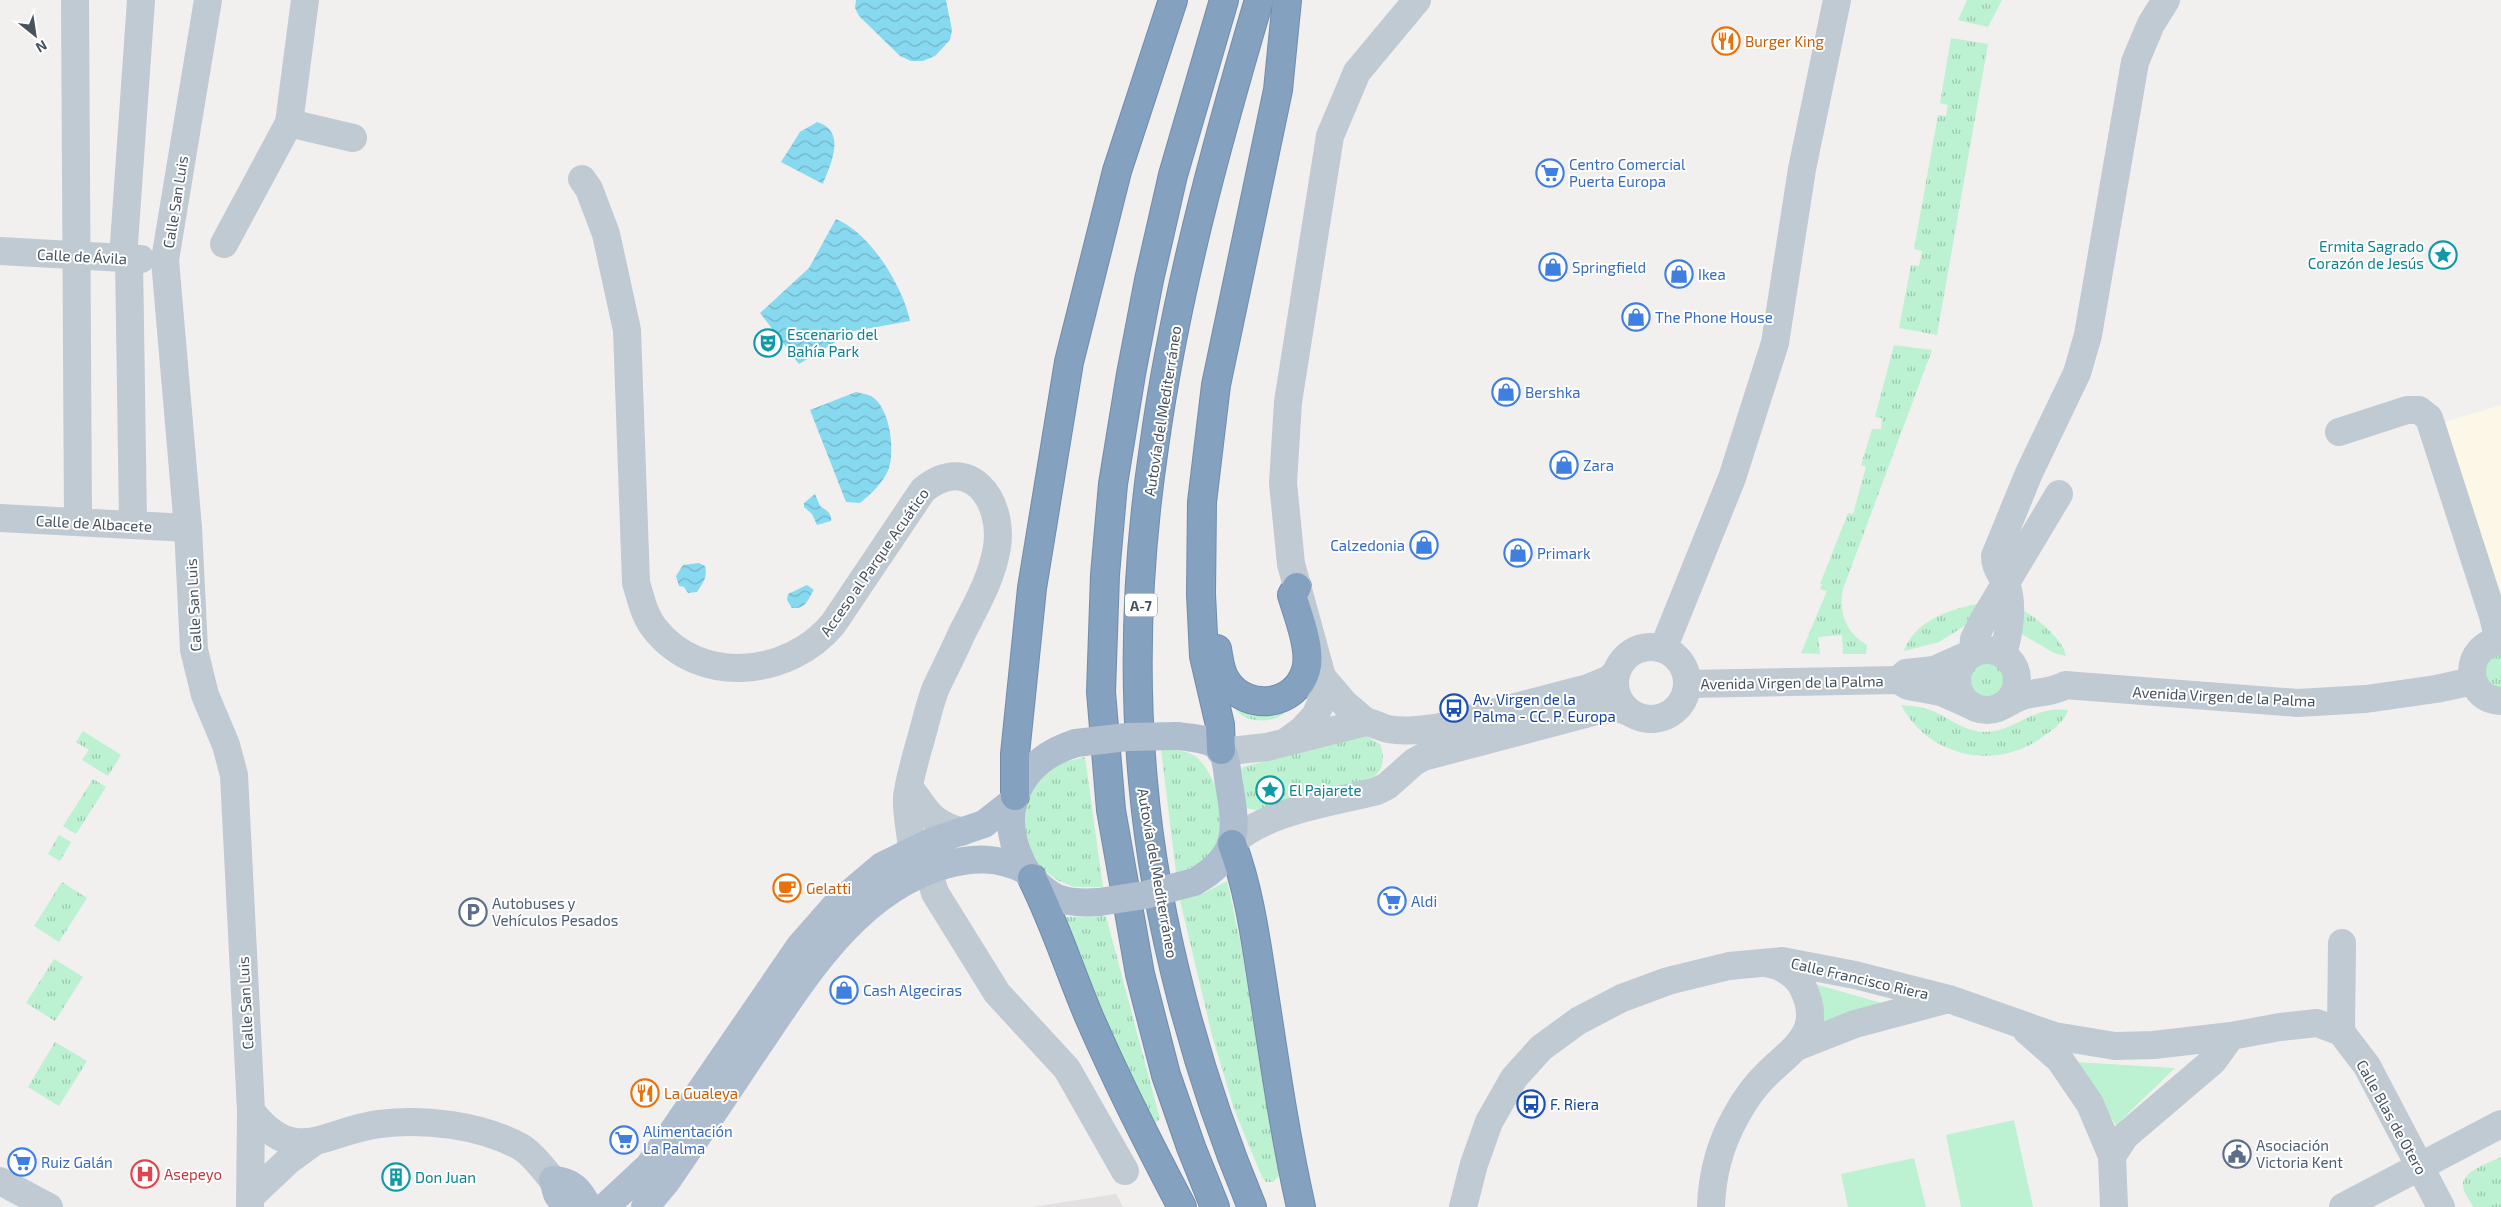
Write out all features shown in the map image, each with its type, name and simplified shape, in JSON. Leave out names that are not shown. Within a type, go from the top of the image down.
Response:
[{"type":"highway","points":[[1013,799],[1032,588],[1069,362],[1117,171],[1173,0]]},
{"type":"highway","name":"A-7","points":[[1215,1207],[1166,1075],[1140,974],[1111,810],[1101,692],[1105,575],[1112,493],[1131,374],[1149,280],[1174,175],[1224,0]]},
{"type":"highway","name":"Autovía del Mediterráneo","points":[[1252,1207],[1208,1088],[1173,959],[1156,876],[1143,782],[1138,685],[1142,559],[1154,448],[1169,360],[1213,163],[1259,0]]},
{"type":"highway","points":[[1221,751],[1220,724],[1204,656],[1200,547],[1202,502],[1216,385],[1278,90],[1287,0]]},
{"type":"highway","points":[[1200,547],[1212,596],[1220,668],[1226,681],[1236,692],[1248,699],[1262,702],[1277,700],[1290,693],[1303,676],[1308,655],[1292,594],[1297,587]]},
{"type":"highway","points":[[1233,843],[1241,868],[1253,925],[1278,1088],[1302,1207]]},
{"type":"highway","points":[[1029,874],[1057,931],[1089,1017],[1136,1119],[1182,1207]]},
{"type":"main road","points":[[641,1198],[649,1166],[800,946],[817,924],[856,886],[882,866],[920,860],[959,861],[988,858],[1008,862],[1029,874],[1055,897],[1084,903],[1145,895],[1194,882],[1216,869],[1233,843],[1234,818],[1221,751],[1208,741],[1177,736],[1127,737],[1076,743],[1046,755],[1027,773],[1013,799],[990,820],[962,832],[920,860]]},
{"type":"main road","points":[[1013,799],[1010,821],[1014,847],[1029,874]]},
{"type":"main road","points":[[561,1194],[618,1186],[641,1198]]},
{"type":"main road","points":[[561,1194],[582,1195],[588,1207]]},
{"type":"main road","points":[[605,1207],[641,1198]]},
{"type":"street","points":[[75,0],[78,522]]},
{"type":"street","points":[[133,523],[126,258],[141,0]]},
{"type":"street","name":"Calle San Luis","points":[[208,0],[165,260],[188,528],[194,650],[205,696],[226,746],[234,775],[251,1111],[251,1201]]},
{"type":"street","points":[[224,244],[289,123],[305,0]]},
{"type":"street","points":[[1287,741],[1302,730],[1315,716],[1321,703],[1322,677],[1291,564],[1283,483],[1288,402],[1330,136],[1357,72],[1417,0]]},
{"type":"street","points":[[1663,650],[1732,478],[1775,343],[1802,169],[1837,0]]},
{"type":"street","points":[[2004,654],[2009,600],[2006,583],[1997,570],[1995,556],[2029,473],[2077,373],[2088,335],[2136,53],[2150,24],[2166,0]]},
{"type":"street","points":[[289,123],[353,138]]},
{"type":"street","name":"Acceso al Parque Acuático","points":[[582,178],[589,189],[606,234],[627,330],[636,583],[646,615],[655,629],[682,653],[702,662],[741,669],[760,667],[793,656],[822,638],[923,490],[932,482],[956,476],[968,479],[978,485],[994,506],[998,522],[997,547],[990,573],[935,691],[907,798],[920,860],[935,893],[997,993],[1067,1069],[1126,1171]]},
{"type":"street","name":"Calle de Ávila","points":[[0,251],[165,260]]},
{"type":"street","points":[[2339,432],[2413,409],[2425,413],[2500,641],[2482,648],[2476,655],[2471,672],[2472,681],[2485,697],[2501,701]]},
{"type":"street","points":[[1972,653],[1988,649],[2004,654],[2012,662],[2018,680],[2011,698],[2004,705],[1986,710],[1968,704],[1962,697],[1956,679],[1958,669],[1972,653],[1974,639],[2059,494]]},
{"type":"street","name":"Calle de Albacete","points":[[0,518],[133,523],[188,528]]},
{"type":"street","points":[[1221,751],[1242,751],[1376,725],[1412,731],[1436,728],[1588,688],[1610,680],[1623,661],[1641,649],[1663,650],[1673,655],[1680,663],[1687,684],[1680,705],[1661,718],[1650,719],[1617,708],[1593,712],[1441,750],[1414,762],[1387,786],[1377,791],[1275,817],[1244,833],[1233,843]]},
{"type":"street","name":"Avenida Virgen de la Palma","points":[[1898,680],[1906,674],[1934,670],[1972,653]]},
{"type":"street","name":"Avenida Virgen de la Palma","points":[[2004,654],[2034,671],[2062,678],[2065,685]]},
{"type":"street","points":[[1617,671],[1616,693],[1621,704],[1629,712]]},
{"type":"street","points":[[1322,677],[1345,704],[1394,736],[1399,746],[1401,757],[1394,778]]},
{"type":"street","name":"Avenida Virgen de la Palma","points":[[1687,684],[1898,680],[1908,686],[1940,692],[1968,704]]},
{"type":"street","name":"Avenida Virgen de la Palma","points":[[2004,705],[2020,696],[2046,690],[2059,690],[2065,685],[2298,703],[2366,699],[2436,689],[2472,681]]},
{"type":"street","points":[[909,787],[930,816],[940,826],[962,832]]},
{"type":"street","points":[[2341,1032],[2342,943]]},
{"type":"street","points":[[1759,962],[1775,965],[1790,972],[1801,984],[1808,999],[1810,1015],[1807,1031],[1799,1046]]},
{"type":"street","name":"Calle Francisco Riera","points":[[1463,1207],[1474,1164],[1489,1122],[1514,1078],[1541,1048],[1578,1021],[1622,998],[1668,981],[1729,966],[1759,962],[1792,963],[1949,999],[2054,1036],[2115,1046],[2154,1045],[2231,1036],[2280,1027],[2316,1024],[2341,1032]]},
{"type":"street","points":[[1711,1207],[1716,1166],[1735,1116],[1767,1074],[1799,1046],[1855,1024],[1949,999]]},
{"type":"street","points":[[2016,1022],[2060,1060],[2090,1104],[2112,1156],[2114,1207]]},
{"type":"street","name":"Calle Blas de Otero","points":[[2341,1032],[2367,1066],[2441,1207]]},
{"type":"street","points":[[2112,1156],[2125,1136],[2213,1061],[2231,1036]]},
{"type":"street","points":[[251,1111],[262,1126],[278,1137],[296,1142],[314,1142],[378,1124],[419,1123],[472,1129],[522,1148],[561,1194]]},
{"type":"street","points":[[2343,1207],[2501,1124]]},
{"type":"street","points":[[251,1201],[288,1161],[314,1142]]},
{"type":"street","points":[[0,1181],[50,1207]]},
{"type":"shaded area","points":[[2501,405],[2501,641],[2432,426]]},
{"type":"shaded area","points":[[1116,1194],[1123,1207],[1032,1207]]},
{"type":"green space","points":[[1967,0],[2002,0],[1988,27],[1958,20]]},
{"type":"green space","points":[[1951,38],[1988,44],[1937,335],[1899,328],[1911,265],[1919,266],[1922,251],[1914,249],[1938,115],[1946,116],[1948,105],[1940,103]]},
{"type":"green space","points":[[1894,345],[1932,350],[1843,589],[1842,606],[1845,621],[1854,635],[1867,645],[1866,654],[1843,654],[1842,635],[1818,637],[1820,654],[1801,653],[1827,591],[1820,589],[1822,584],[1820,584],[1848,513],[1853,514],[1866,467],[1861,465],[1872,429],[1881,429],[1882,418],[1875,417]]},
{"type":"green space","points":[[1987,602],[2007,605],[2024,611],[2047,628],[2060,643],[2066,656],[2054,653],[2008,626],[1966,625],[1939,642],[1904,651],[1909,640],[1927,622],[1950,611]]},
{"type":"green space","points":[[2501,653],[2500,689],[2486,681],[2485,670],[2486,662]]},
{"type":"green space","points":[[1986,661],[1999,666],[2004,679],[1999,692],[1986,697],[1973,692],[1968,679],[1973,666]]},
{"type":"green space","points":[[1230,699],[1283,708],[1285,712],[1281,716],[1269,720],[1249,719],[1235,709]]},
{"type":"green space","points":[[1901,705],[1927,709],[1965,728],[1984,732],[2005,728],[2044,711],[2068,710],[2055,728],[2026,747],[2007,753],[1986,756],[1966,754],[1946,748],[1913,723]]},
{"type":"green space","points":[[83,731],[121,755],[108,776],[82,760],[89,750],[76,742]]},
{"type":"green space","name":"El Pajarete","points":[[1364,735],[1380,744],[1383,755],[1380,769],[1369,781],[1256,810],[1246,808],[1239,773],[1243,767]]},
{"type":"green space","points":[[1161,749],[1187,753],[1195,756],[1202,763],[1214,785],[1221,811],[1221,836],[1218,846],[1205,859],[1194,866],[1176,873]]},
{"type":"green space","points":[[1085,757],[1103,887],[1074,887],[1057,880],[1041,868],[1032,852],[1025,830],[1024,806],[1040,774],[1060,763]]},
{"type":"green space","points":[[93,779],[106,787],[76,834],[63,826]]},
{"type":"green space","points":[[59,835],[71,842],[60,861],[48,854]]},
{"type":"green space","points":[[1227,881],[1240,941],[1281,1174],[1273,1182],[1266,1182],[1262,1177],[1234,1109],[1212,1035],[1180,900],[1204,893]]},
{"type":"green space","points":[[62,882],[87,898],[59,942],[34,926]]},
{"type":"green space","points":[[1106,916],[1160,1119],[1150,1127],[1062,917]]},
{"type":"green space","points":[[54,959],[83,977],[55,1021],[26,1003]]},
{"type":"green space","points":[[1815,984],[1885,1004],[1822,1024]]},
{"type":"green space","points":[[55,1042],[87,1061],[59,1106],[28,1087]]},
{"type":"green space","points":[[2076,1062],[2175,1068],[2116,1125]]},
{"type":"green space","points":[[2014,1120],[2033,1207],[1961,1207],[1946,1135]]},
{"type":"green space","points":[[2501,1157],[2501,1207],[2473,1207],[2464,1190],[2464,1180],[2472,1171]]},
{"type":"green space","points":[[1914,1158],[1926,1207],[1848,1207],[1841,1174]]},
{"type":"water","points":[[856,0],[946,0],[952,30],[950,40],[935,56],[923,61],[911,61],[900,56],[859,16],[855,8]]},
{"type":"water","points":[[817,122],[826,126],[832,133],[834,140],[833,158],[823,184],[781,162],[800,132]]},
{"type":"water","points":[[836,219],[849,226],[873,248],[900,292],[910,321],[854,331],[799,364],[760,313],[809,268]]},
{"type":"water","points":[[856,392],[871,396],[883,409],[891,440],[889,468],[881,483],[860,503],[846,502],[810,410]]},
{"type":"water","points":[[815,494],[820,506],[830,514],[831,521],[817,525],[812,514],[804,507],[804,503]]},
{"type":"water","points":[[699,563],[705,566],[706,574],[704,580],[697,592],[688,593],[684,587],[679,586],[676,576],[683,565]]},
{"type":"water","points":[[807,585],[814,590],[808,600],[801,607],[792,608],[787,600],[788,594]]},
{"type":"place","name":"Burger King","points":[[1726,41]]},
{"type":"place","name":"Centro Comercial Puerta Europa","points":[[1550,173]]},
{"type":"place","name":"Ermita Sagrado Corazón de Jesús","points":[[2443,255]]},
{"type":"place","name":"Springfield","points":[[1553,267]]},
{"type":"place","name":"Ikea","points":[[1679,274]]},
{"type":"place","name":"The Phone House","points":[[1636,317]]},
{"type":"place","name":"Escenario del Bahía Park","points":[[768,343]]},
{"type":"place","name":"Bershka","points":[[1506,392]]},
{"type":"place","name":"Zara","points":[[1564,465]]},
{"type":"place","name":"Calzedonia","points":[[1424,545]]},
{"type":"place","name":"Primark","points":[[1518,553]]},
{"type":"place","name":"Av. Virgen de la Palma - CC. P. Europa","points":[[1454,708]]},
{"type":"place","name":"El Pajarete","points":[[1270,790]]},
{"type":"place","name":"Gelatti","points":[[787,888]]},
{"type":"place","name":"Aldi","points":[[1392,901]]},
{"type":"place","name":"Autobuses y Vehículos Pesados","points":[[473,912]]},
{"type":"place","name":"Cash Algeciras","points":[[844,990]]},
{"type":"place","name":"La Gualeya","points":[[645,1093]]},
{"type":"place","name":"F. Riera","points":[[1531,1104]]},
{"type":"place","name":"Alimentación La Palma","points":[[624,1140]]},
{"type":"place","name":"Asociación Victoria Kent","points":[[2237,1154]]},
{"type":"place","name":"Ruiz Galán","points":[[22,1162]]},
{"type":"place","name":"Asepeyo","points":[[145,1174]]},
{"type":"place","name":"Don Juan","points":[[396,1177]]}]
